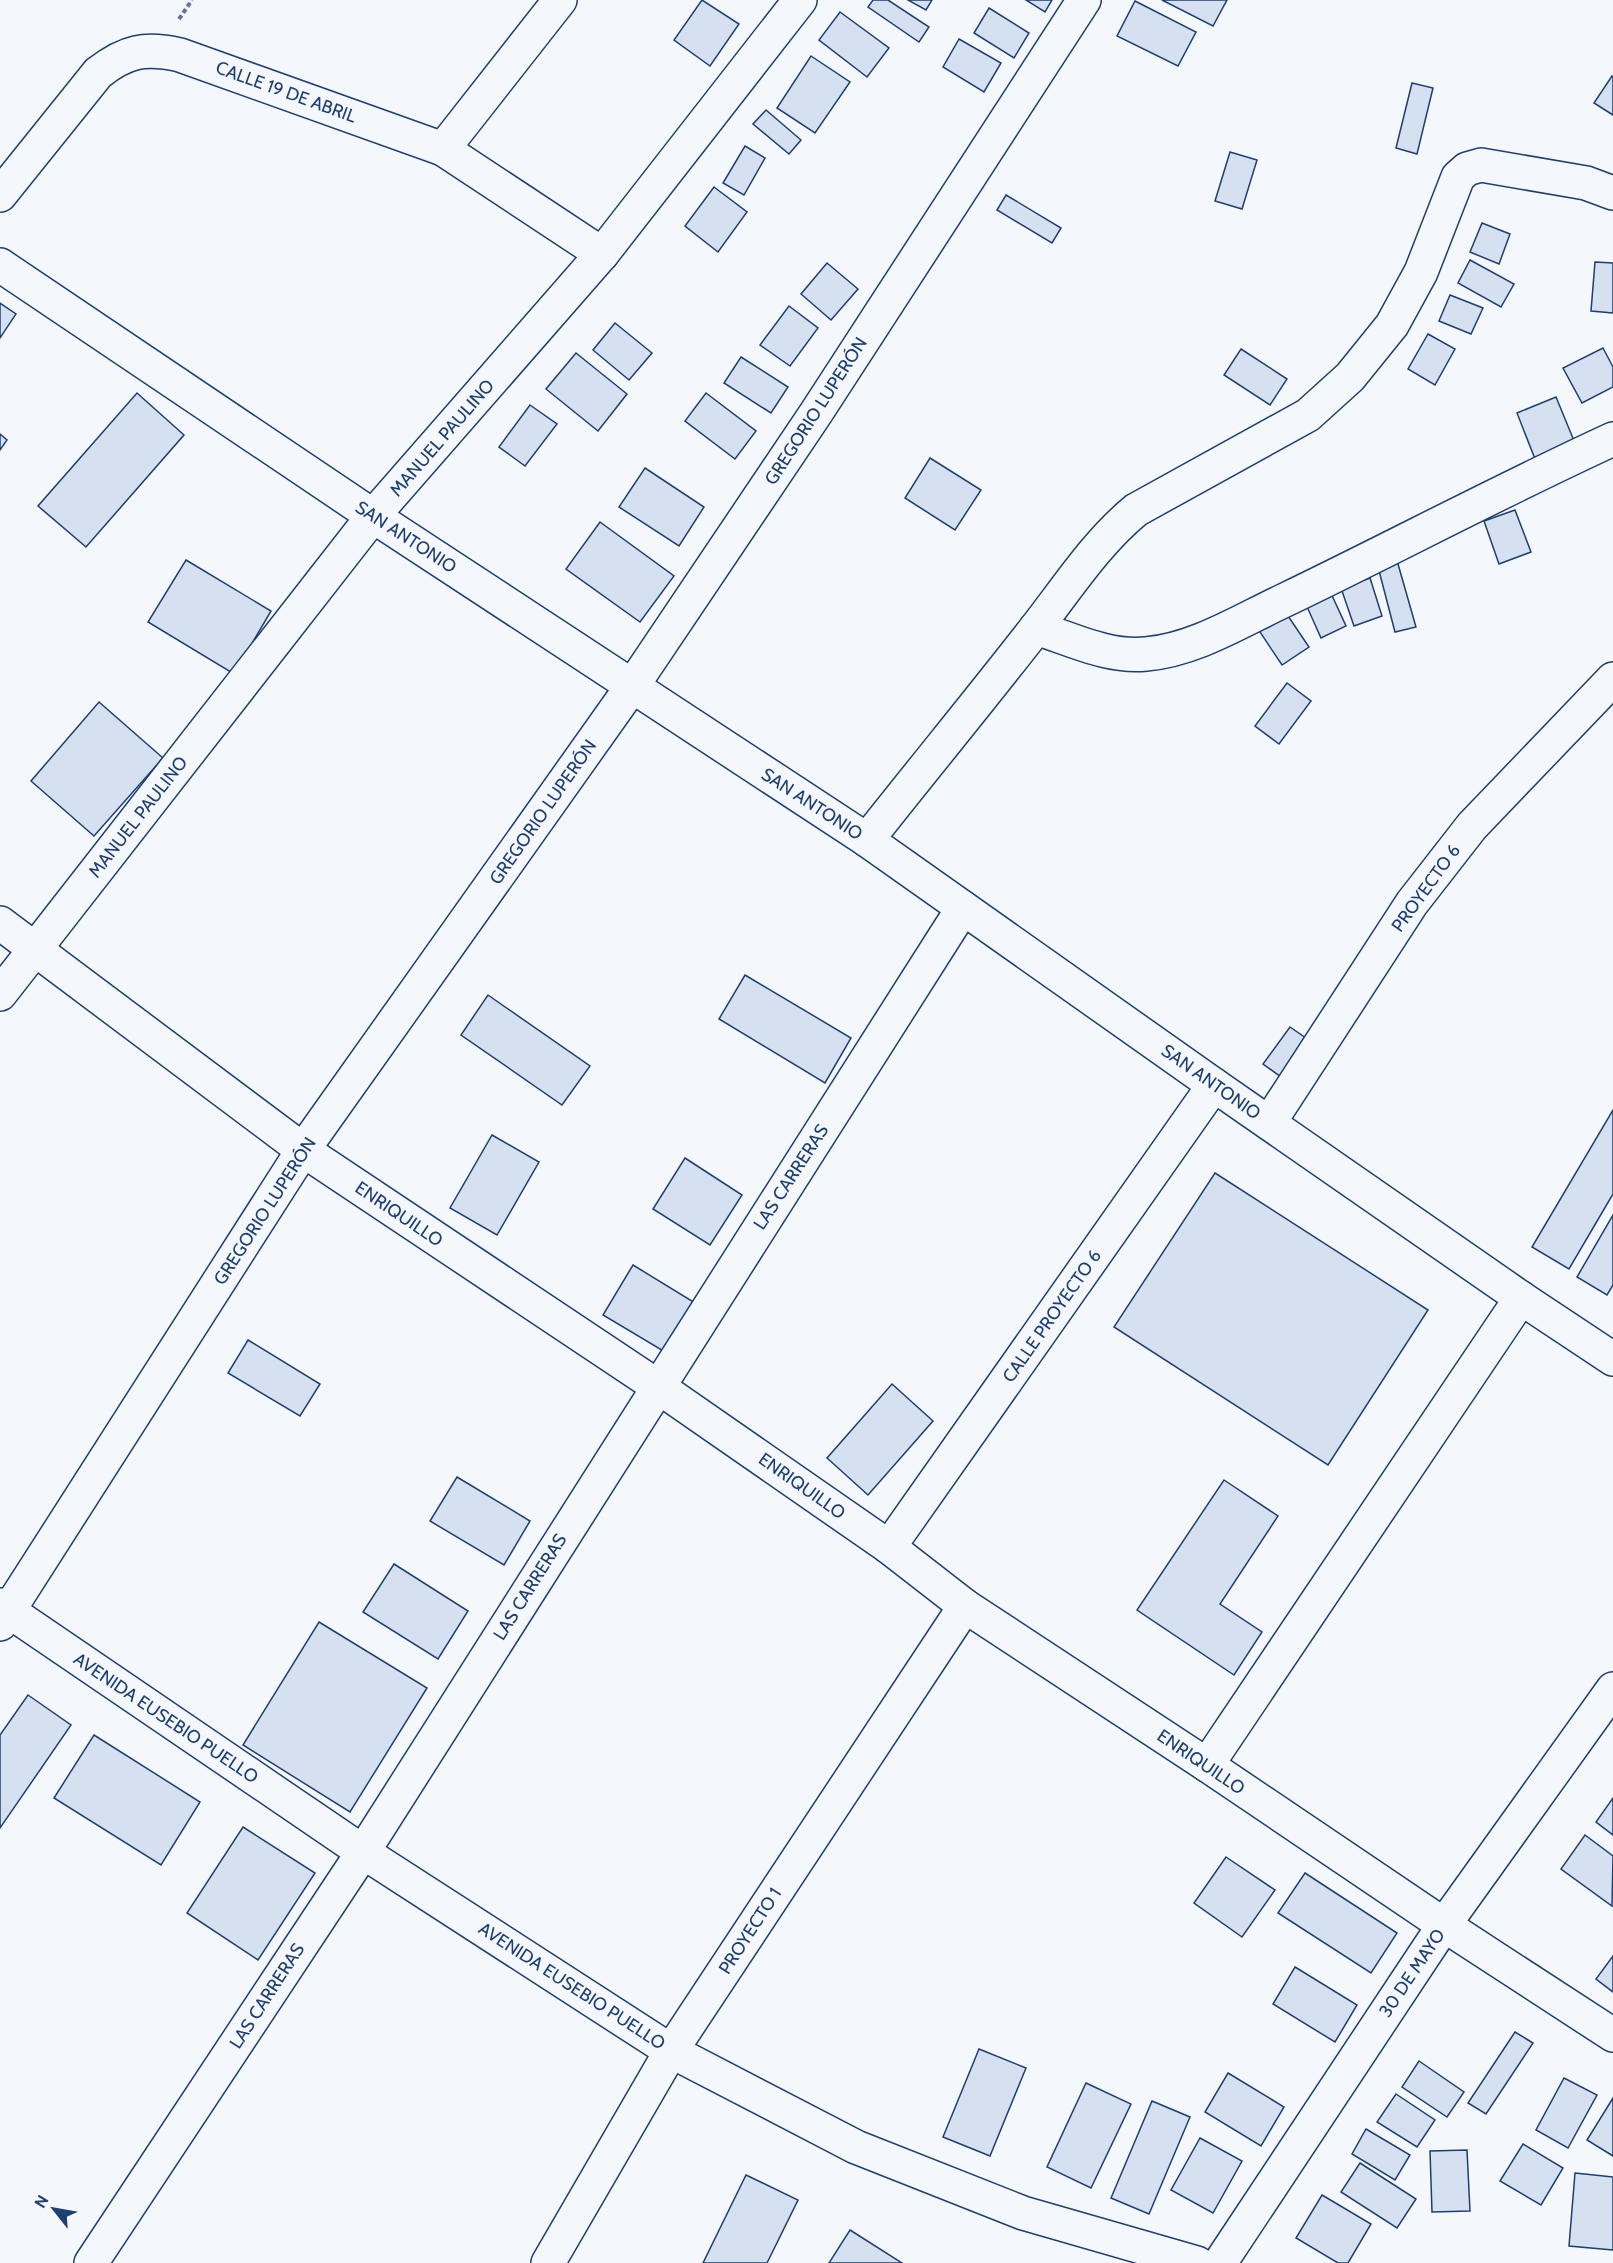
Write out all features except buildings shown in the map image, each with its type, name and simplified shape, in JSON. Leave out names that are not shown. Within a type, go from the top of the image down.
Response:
[{"type":"street","points":[[443,148],[560,0]]},
{"type":"street","name":"MANUEL PAULINO","points":[[0,994],[373,516],[602,254],[801,0]]},
{"type":"street","name":"GREGORIO LUPERÓN","points":[[3,1613],[303,1150],[633,685],[816,413],[1084,0]]},
{"type":"street","name":"CALLE 19 DE ABRIL","points":[[0,195],[98,73],[115,60],[136,52],[158,50],[180,55],[443,148],[602,254]]},
{"type":"street","points":[[867,840],[1036,628],[1102,541],[1136,510],[1308,415],[1350,377],[1392,325],[1421,272],[1458,177],[1467,169],[1481,165],[1586,183],[1613,193]]},
{"type":"street","name":"SAN ANTONIO","points":[[0,265],[373,516],[867,840],[1269,1123],[1613,1359]]},
{"type":"street","points":[[1036,628],[1110,652],[1144,655],[1174,650],[1205,638],[1316,585],[1530,477],[1613,439]]},
{"type":"street","name":"PROYECTO 6","points":[[1269,1123],[1412,903],[1472,826],[1612,682]]},
{"type":"street","name":"LAS CARRERAS","points":[[91,2263],[363,1852],[657,1386],[963,908]]},
{"type":"street","name":"ENRIQUILLO","points":[[0,923],[303,1150],[657,1386],[889,1547],[965,1606],[1613,2035]]},
{"type":"street","name":"CALLE PROYECTO 6","points":[[889,1547],[1214,1084]]},
{"type":"street","points":[[1207,1765],[1521,1298]]},
{"type":"street","name":"PROYECTO 1","points":[[548,2263],[671,2051],[965,1606]]},
{"type":"street","name":"AVENIDA EUSEBIO PUELLO","points":[[3,1613],[363,1852],[671,2051],[856,2147],[1023,2213],[1197,2263]]},
{"type":"street","name":"30 DE MAYO","points":[[1220,2263],[1444,1925],[1613,1689]]}]
